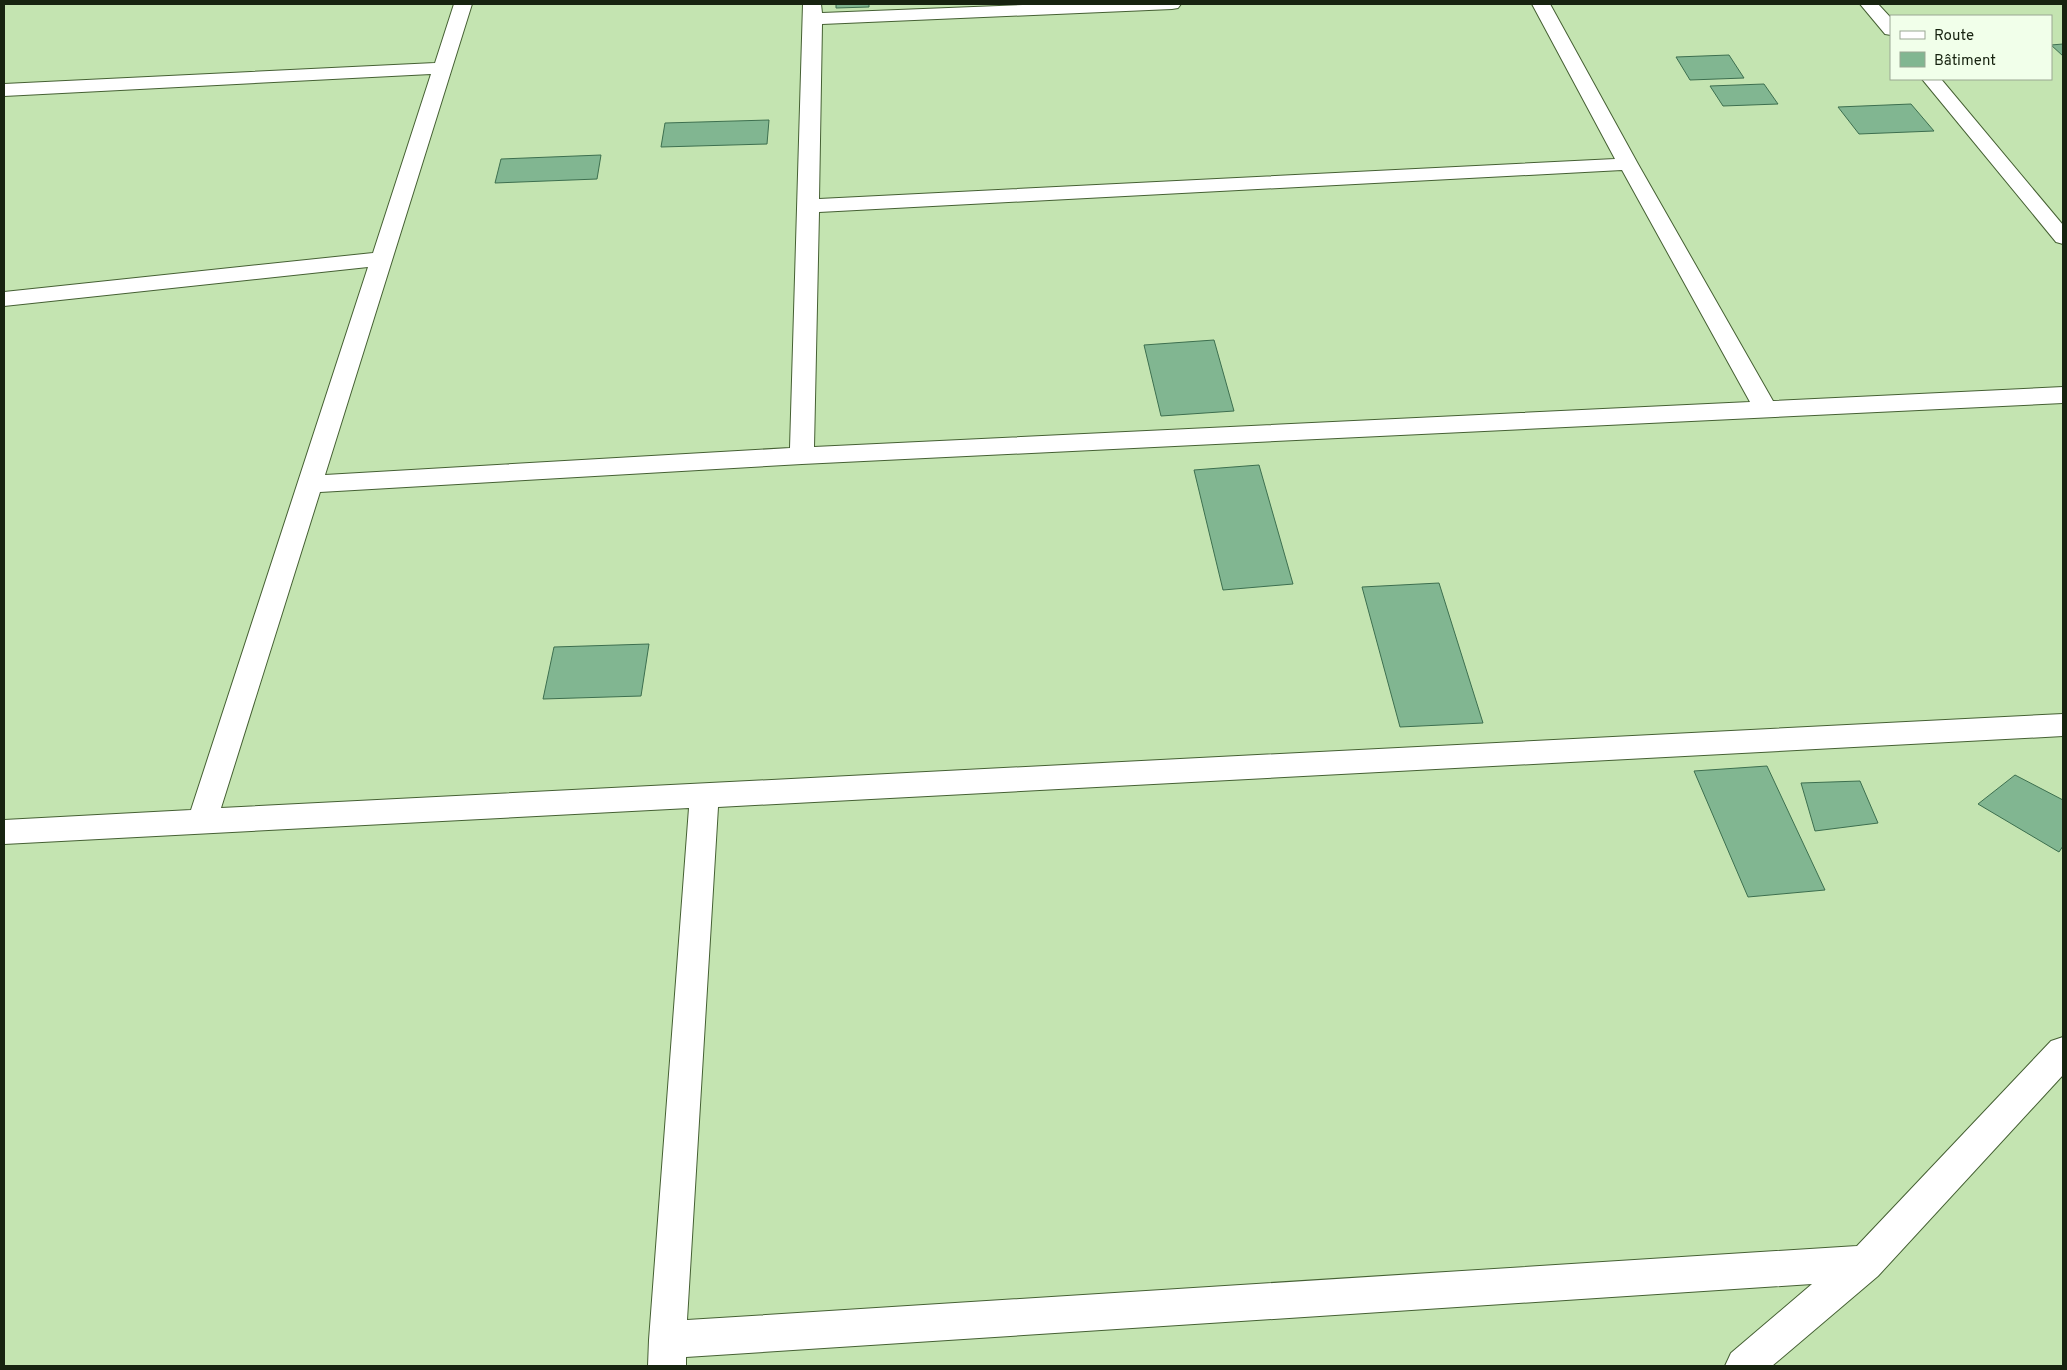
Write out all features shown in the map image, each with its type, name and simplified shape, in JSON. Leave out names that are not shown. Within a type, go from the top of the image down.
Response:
[{"type":"street","points":[[202,822],[463,4]]},
{"type":"street","points":[[802,456],[812,11],[1172,4]]},
{"type":"street","points":[[1541,4],[1628,164],[1766,409]]},
{"type":"street","points":[[1869,4],[1890,29]]},
{"type":"street","points":[[4,90],[442,68]]},
{"type":"street","points":[[1932,80],[2063,238]]},
{"type":"street","points":[[809,206],[1628,164]]},
{"type":"street","points":[[4,300],[381,259]]},
{"type":"street","points":[[310,484],[802,456],[2063,395]]},
{"type":"street","points":[[4,832],[2063,725]]},
{"type":"street","points":[[704,796],[667,1353],[1866,1263]]},
{"type":"street","points":[[1744,1366],[1866,1263],[2063,1052]]},
{"type":"building","points":[[836,4],[869,4],[869,7],[836,8]]},
{"type":"building","points":[[2063,44],[2063,56],[2052,46]]},
{"type":"building","points":[[1729,55],[1744,78],[1690,80],[1676,57]]},
{"type":"building","points":[[1764,84],[1778,104],[1723,106],[1710,86]]},
{"type":"building","points":[[1911,104],[1934,131],[1859,134],[1838,107]]},
{"type":"building","points":[[769,120],[767,144],[661,147],[665,123]]},
{"type":"building","points":[[601,155],[597,179],[495,183],[501,159]]},
{"type":"building","points":[[1214,340],[1234,411],[1161,416],[1144,345]]},
{"type":"building","points":[[1259,465],[1293,584],[1223,590],[1194,470]]},
{"type":"building","points":[[1439,583],[1483,723],[1400,727],[1362,587]]},
{"type":"building","points":[[649,644],[641,696],[543,699],[554,647]]},
{"type":"building","points":[[1767,766],[1825,890],[1748,897],[1694,771]]},
{"type":"building","points":[[2015,775],[2063,800],[2063,846],[2059,852],[1978,804]]},
{"type":"building","points":[[1860,781],[1878,823],[1815,831],[1801,783]]}]
